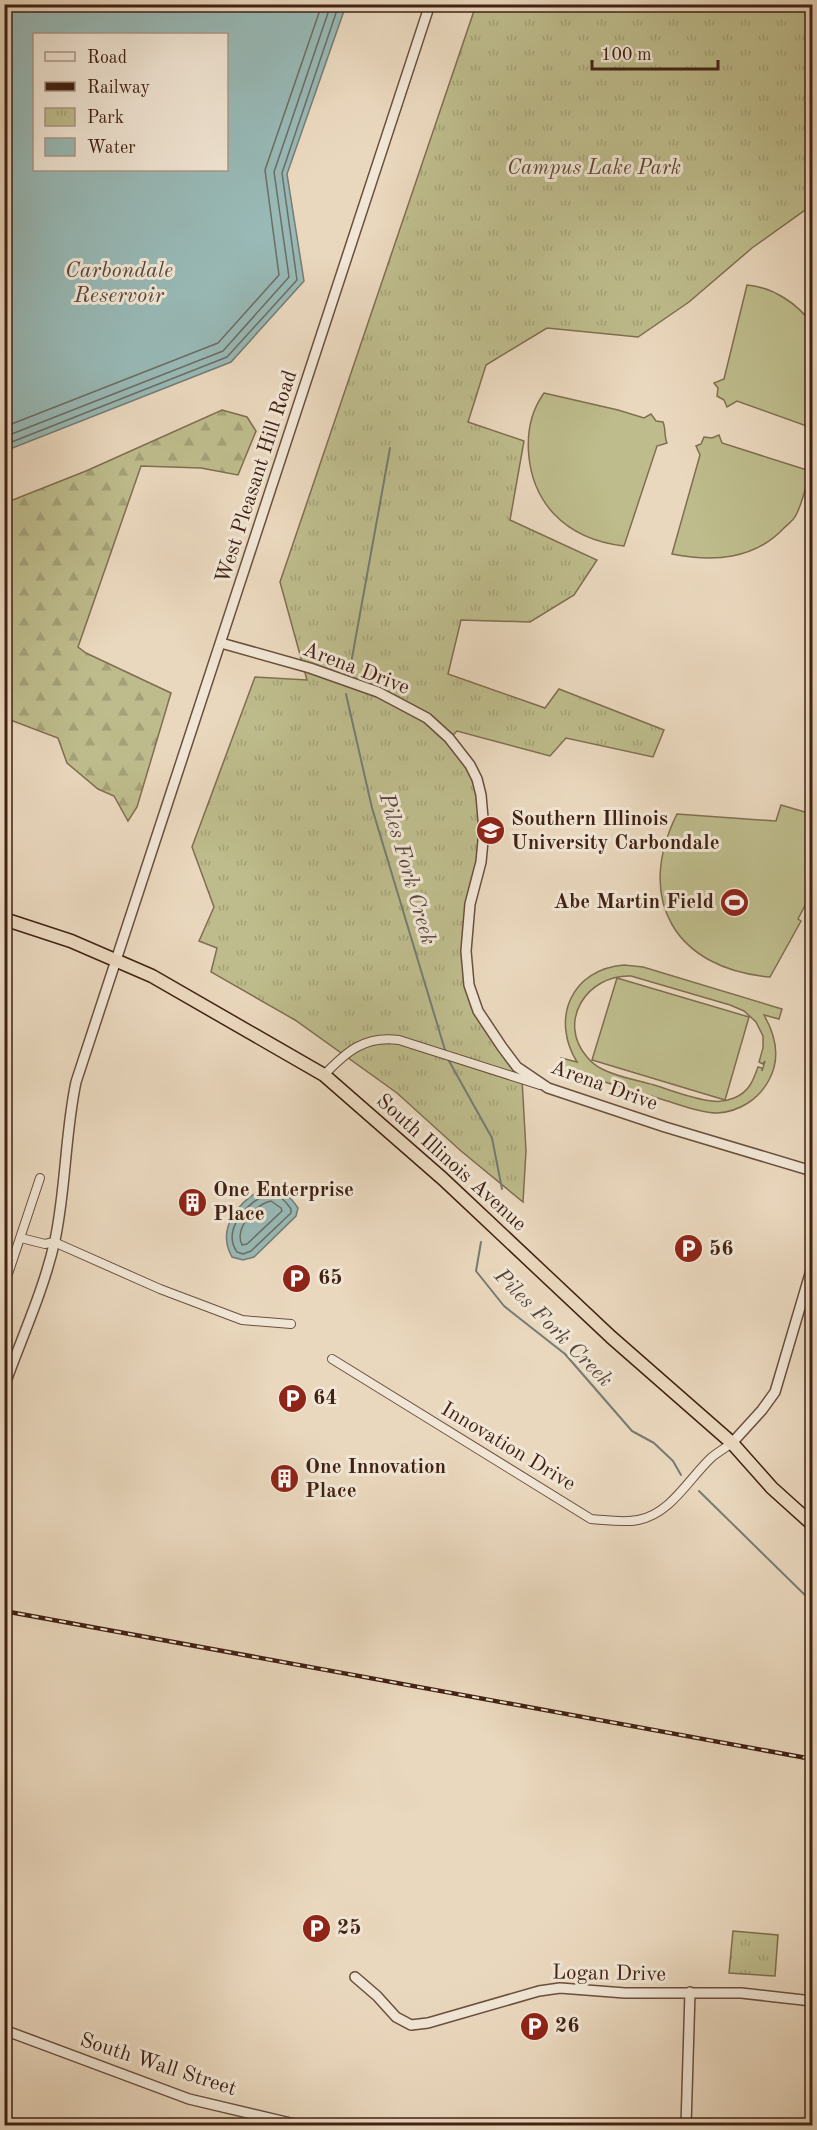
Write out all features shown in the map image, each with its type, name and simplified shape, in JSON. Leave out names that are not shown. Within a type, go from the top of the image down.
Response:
[{"type":"highway","name":"South Illinois Avenue","points":[[4,919],[71,941],[152,976],[324,1075],[442,1179],[611,1337],[732,1443],[772,1488],[813,1524]]},
{"type":"street","name":"West Pleasant Hill Road","points":[[4,1387],[54,1242],[62,1198],[68,1119],[75,1082],[430,4]]},
{"type":"street","name":"Arena Drive","points":[[221,643],[310,668],[378,692],[427,718],[449,738],[471,765],[481,795],[484,830],[481,862],[470,904],[466,951],[469,985],[478,1011],[517,1067],[548,1088],[813,1171]]},
{"type":"street","points":[[324,1075],[359,1044],[384,1039],[399,1040],[548,1088]]},
{"type":"street","points":[[4,1286],[40,1178]]},
{"type":"street","points":[[21,1238],[45,1244],[54,1242],[160,1289],[242,1320],[291,1324]]},
{"type":"street","points":[[732,1443],[775,1392],[813,1267]]},
{"type":"street","name":"Innovation Drive","points":[[332,1359],[591,1519],[619,1522],[639,1520],[656,1514],[713,1456],[732,1443]]},
{"type":"street","name":"Logan Drive","points":[[355,1977],[396,2017],[411,2025],[428,2024],[540,1991],[560,1988],[625,1993],[741,1993],[813,2001]]},
{"type":"street","points":[[686,2126],[690,1992]]},
{"type":"street","name":"South Wall Street","points":[[4,2030],[189,2099],[303,2126]]},
{"type":"green space","name":"Campus Lake Park","points":[[476,5],[812,5],[812,205],[752,248],[689,302],[638,337],[547,328],[486,365],[468,422],[524,441],[510,520],[597,560],[574,595],[530,622],[461,620],[448,674],[545,708],[559,689],[664,730],[653,757],[566,738],[550,756],[457,731],[450,738],[471,765],[483,812],[467,951],[478,1011],[522,1079],[526,1151],[523,1202],[461,1151],[397,1093],[295,1020],[211,972],[217,948],[199,941],[214,907],[192,847],[255,677],[307,680],[280,582]]},
{"type":"green space","points":[[747,285],[766,289],[784,298],[800,310],[812,324],[812,428],[737,401],[727,407],[724,400],[717,396],[718,388],[714,383],[724,379]]},
{"type":"green space","points":[[544,393],[644,418],[651,414],[656,421],[663,422],[667,443],[657,446],[624,546],[595,540],[569,527],[554,514],[544,501],[532,471],[529,438],[536,407]]},
{"type":"green space","points":[[222,410],[247,417],[256,431],[238,475],[201,468],[141,466],[78,647],[86,653],[171,693],[137,807],[128,821],[114,796],[98,789],[67,763],[58,738],[5,718],[5,503],[86,471]]},
{"type":"green space","points":[[719,435],[722,443],[810,471],[801,505],[794,519],[760,547],[718,558],[672,554],[700,455],[696,446],[701,444],[704,437],[712,438]]},
{"type":"green space","name":"Abe Martin Field","points":[[781,805],[812,814],[812,892],[798,919],[801,921],[770,977],[737,971],[710,960],[688,945],[672,925],[663,901],[660,875],[665,845],[677,814],[776,821]]},
{"type":"green space","points":[[624,965],[643,967],[782,1009],[779,1019],[764,1015],[772,1031],[776,1047],[773,1072],[765,1087],[754,1099],[740,1107],[725,1112],[711,1113],[558,1068],[561,1058],[577,1062],[569,1045],[566,1029],[566,1013],[571,998],[579,986],[591,976],[606,969]],"holes":[[[631,976],[744,1011],[756,1022],[763,1036],[763,1048],[759,1062],[763,1064],[765,1061],[762,1071],[762,1068],[758,1067],[743,1093],[723,1101],[690,1097],[608,1072],[587,1057],[578,1043],[575,1029],[576,1015],[581,1002],[590,991],[615,977]]]},
{"type":"green space","points":[[617,978],[749,1017],[725,1100],[592,1060]]},
{"type":"green space","points":[[733,1931],[778,1935],[775,1976],[729,1973]]},
{"type":"water","name":"Carbondale Reservoir","points":[[5,4],[346,5],[287,174],[304,281],[231,362],[5,451]]},
{"type":"water","points":[[270,1186],[292,1200],[298,1208],[296,1216],[254,1257],[243,1260],[232,1257],[227,1235],[234,1214],[249,1198]]},
{"type":"waterway","name":"Piles Fork Creek","points":[[350,669],[390,448]]},
{"type":"waterway","name":"Piles Fork Creek","points":[[346,694],[372,808],[445,1050]]},
{"type":"waterway","name":"Piles Fork Creek","points":[[449,1061],[492,1138],[502,1189]]},
{"type":"waterway","name":"Piles Fork Creek","points":[[481,1242],[476,1271],[504,1306],[565,1354],[632,1431],[654,1443],[673,1461],[681,1475]]},
{"type":"waterway","name":"Piles Fork Creek","points":[[699,1491],[812,1602]]},
{"type":"railway","points":[[4,1611],[812,1759]]},
{"type":"place","name":"Southern Illinois University Carbondale","points":[[490,831]]},
{"type":"place","name":"Abe Martin Field","points":[[735,902]]},
{"type":"place","name":"One Enterprise Place","points":[[192,1202]]},
{"type":"place","name":"56","points":[[688,1249]]},
{"type":"place","name":"65","points":[[297,1278]]},
{"type":"place","name":"64","points":[[292,1398]]},
{"type":"place","name":"One Innovation Place","points":[[284,1479]]},
{"type":"place","name":"25","points":[[316,1928]]},
{"type":"place","name":"26","points":[[534,2026]]}]
